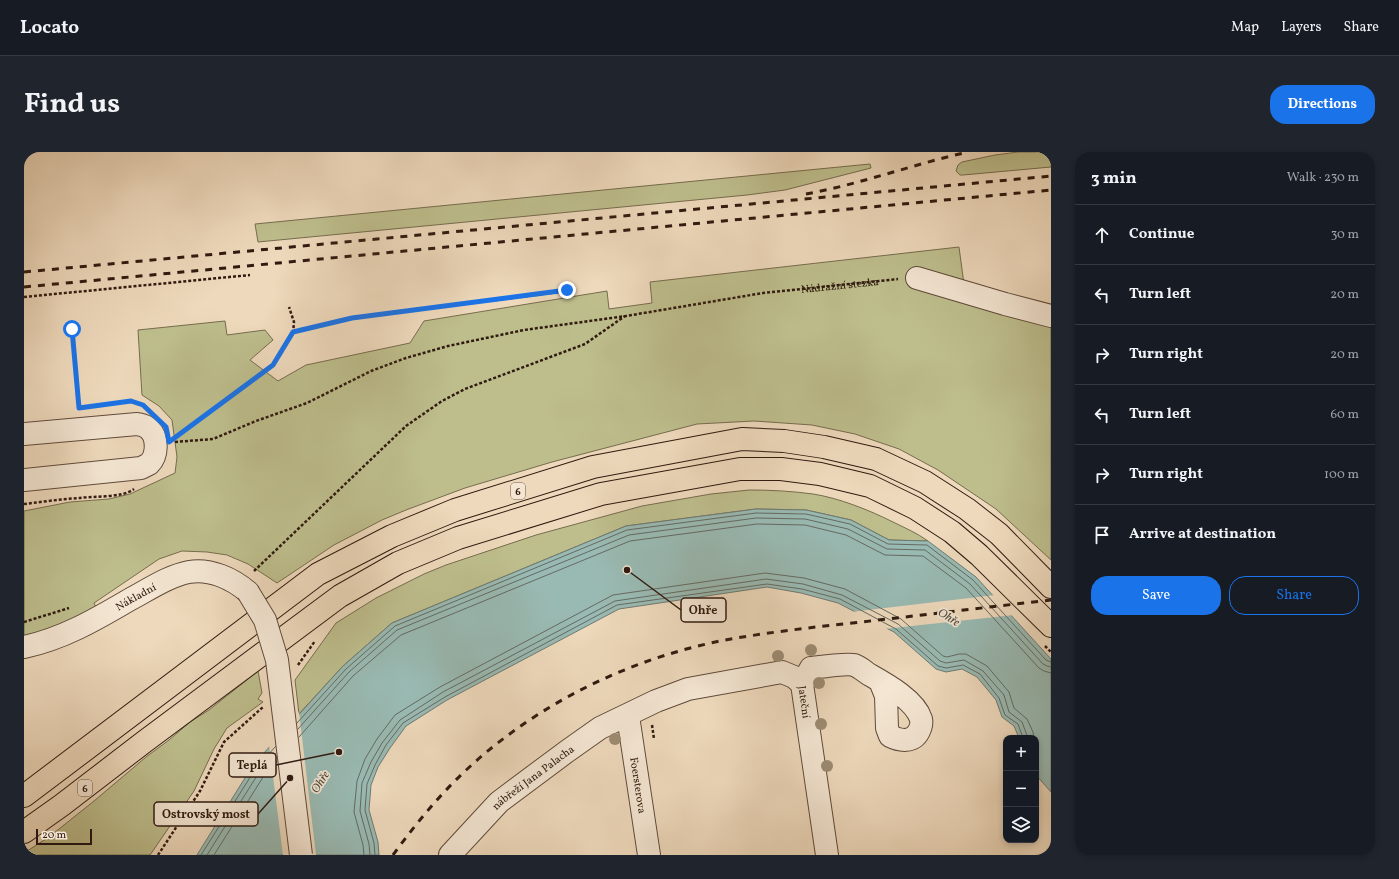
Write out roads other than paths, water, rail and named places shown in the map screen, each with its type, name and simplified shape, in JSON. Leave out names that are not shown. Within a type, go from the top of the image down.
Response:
[{"type":"highway","name":"6","points":[[24,796],[318,574],[392,536],[455,510],[593,467],[742,439],[784,441],[824,447],[876,459],[925,482],[967,509],[1000,534],[1051,587]]},
{"type":"highway","name":"6","points":[[24,832],[340,596],[398,563],[458,538],[601,494],[740,469],[781,469],[820,474],[870,486],[915,508],[952,532],[980,555],[1051,626]]},
{"type":"highway","points":[[24,846],[62,816],[144,742]]},
{"type":"street","points":[[917,278],[1051,316]]},
{"type":"street","points":[[24,434],[137,424],[149,428],[156,442],[155,455],[149,464],[141,468],[24,480]]},
{"type":"street","name":"Nákladní","points":[[24,648],[50,640],[87,624],[158,584],[176,576],[190,572],[204,572],[218,575],[239,584],[251,582],[265,620],[276,660],[301,855]]},
{"type":"street","points":[[802,684],[811,668],[853,664],[880,681]]},
{"type":"street","name":"Jateční","points":[[628,716],[656,701],[688,689],[782,672],[794,677],[802,684],[827,855]]},
{"type":"street","name":"nábřeží Jana Palacha","points":[[450,855],[499,802],[600,728],[628,716]]},
{"type":"street","name":"Foersterova","points":[[628,716],[649,855]]},
{"type":"water","points":[[756,509],[806,510],[851,520],[889,540],[928,541],[976,577],[1051,659],[1051,792],[1039,778],[1039,735],[1018,735],[1014,726],[1002,717],[996,700],[977,677],[962,669],[946,672],[936,669],[894,632],[838,603],[801,593],[767,587],[619,609],[447,700],[406,726],[378,767],[371,785],[369,810],[378,842],[379,855],[197,855],[253,765],[343,666],[392,623],[626,526]]},
{"type":"railway","points":[[806,194],[847,185],[968,152]]},
{"type":"railway","points":[[24,272],[1051,176]]},
{"type":"railway","points":[[24,287],[1051,190]]},
{"type":"railway","points":[[393,855],[417,823],[444,793],[462,774],[490,749],[551,706],[584,688],[653,659],[689,648],[742,637],[1051,600]]},
{"type":"place","name":"Ohře","points":[[627,570]]},
{"type":"place","name":"Teplá","points":[[339,752]]},
{"type":"place","name":"Ostrovský most","points":[[290,778]]}]
